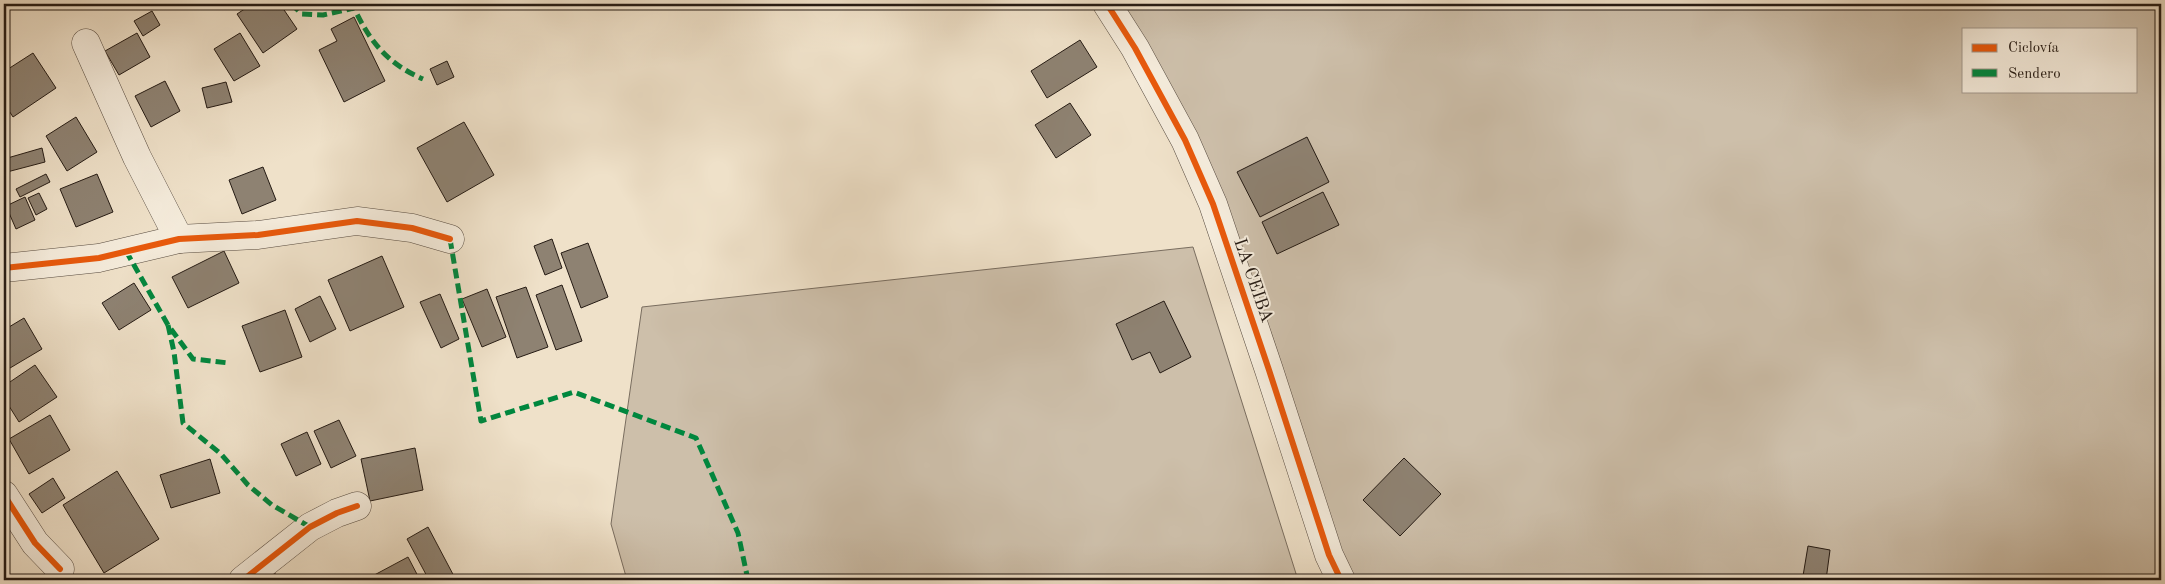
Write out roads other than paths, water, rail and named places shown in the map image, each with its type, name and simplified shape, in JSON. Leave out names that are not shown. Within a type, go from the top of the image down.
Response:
[{"type":"street","name":"LA CEIBA","points":[[1107,4],[1135,48],[1184,140],[1212,204],[1269,370],[1329,555],[1341,580]]},
{"type":"street","points":[[86,44],[137,156],[179,239]]},
{"type":"street","points":[[4,268],[99,258],[179,239],[258,235],[357,221],[412,228],[450,239]]},
{"type":"street","points":[[4,496],[36,543],[60,569]]},
{"type":"street","points":[[243,580],[310,527],[358,506]]}]
